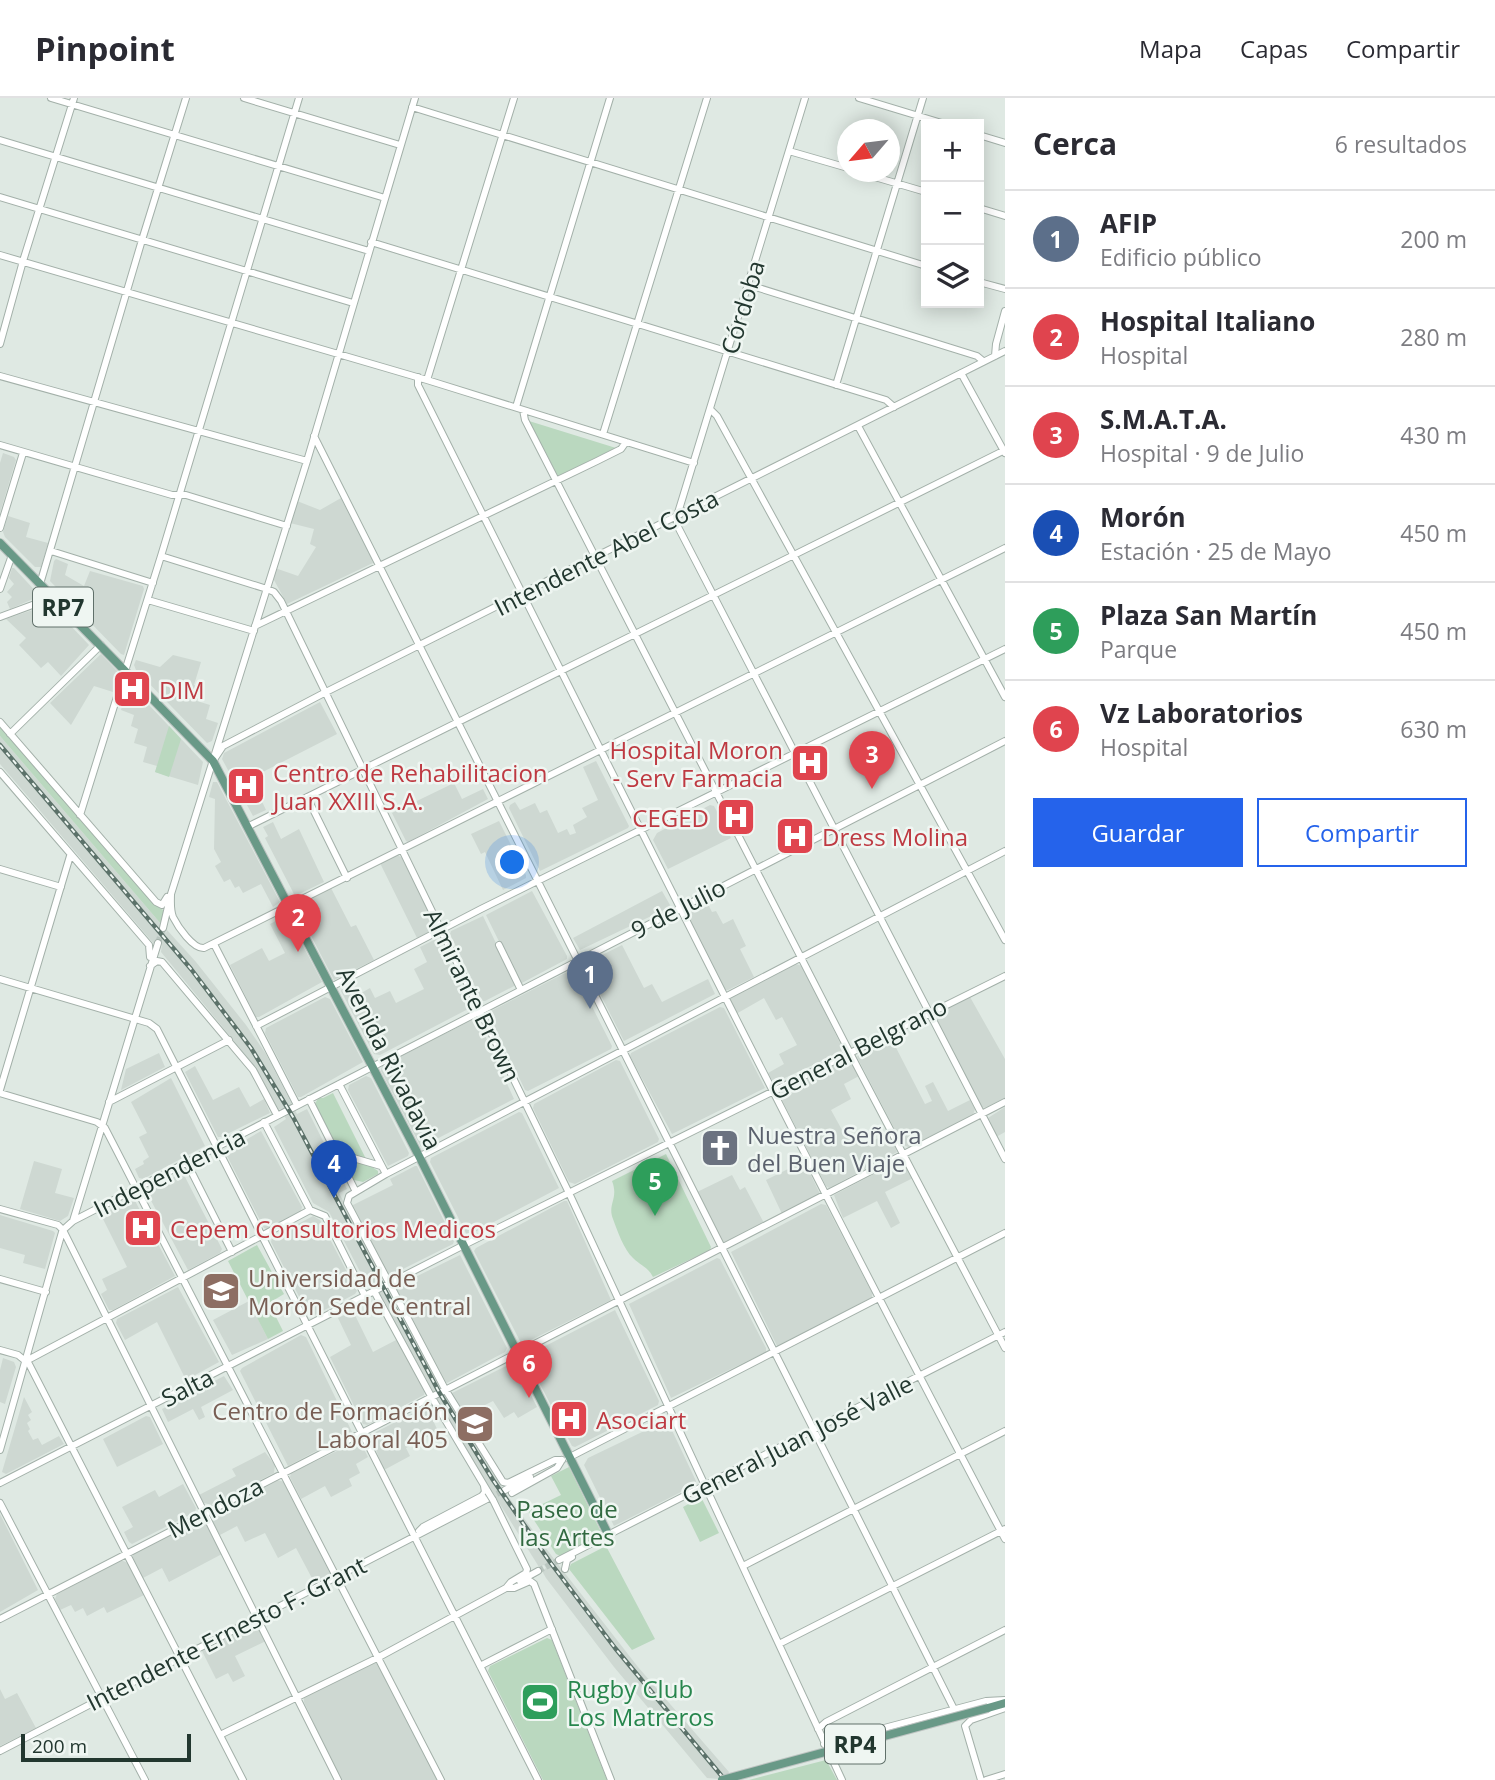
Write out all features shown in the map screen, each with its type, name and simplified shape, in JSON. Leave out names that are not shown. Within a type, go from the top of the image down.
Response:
[{"type":"main road","name":"Avenida Rivadavia","points":[[0,543],[213,761],[419,1156],[518,1353],[566,1458],[609,1536]]},
{"type":"main road","name":"RP4","points":[[722,1780],[1005,1704]]},
{"type":"main road","points":[[722,1780],[825,1747]]},
{"type":"street","points":[[51,98],[73,101],[385,198]]},
{"type":"street","points":[[40,584],[186,98]]},
{"type":"street","points":[[244,98],[400,145]]},
{"type":"street","points":[[80,815],[148,600],[299,98]]},
{"type":"street","points":[[163,928],[171,894],[307,461],[415,98]]},
{"type":"street","points":[[427,380],[514,98]]},
{"type":"street","points":[[516,407],[610,98]]},
{"type":"street","points":[[603,434],[707,98]]},
{"type":"street","name":"Córdoba","points":[[677,516],[805,98]]},
{"type":"street","points":[[859,98],[928,119]]},
{"type":"street","points":[[836,385],[923,98]]},
{"type":"street","points":[[0,344],[73,101]]},
{"type":"street","points":[[412,107],[921,264]]},
{"type":"street","points":[[984,137],[1005,143]]},
{"type":"street","points":[[0,140],[369,251]]},
{"type":"street","points":[[789,151],[837,165]]},
{"type":"street","points":[[893,182],[921,190]]},
{"type":"street","points":[[0,197],[353,303]]},
{"type":"street","points":[[984,210],[1005,216]]},
{"type":"street","points":[[372,242],[886,400],[894,407]]},
{"type":"street","points":[[0,255],[338,353],[694,463]]},
{"type":"street","points":[[984,283],[1005,289]]},
{"type":"street","points":[[749,285],[976,356],[983,361]]},
{"type":"street","points":[[995,356],[1005,311]]},
{"type":"street","name":"Intendente Abel Costa","points":[[213,761],[223,746],[326,692],[1005,351]]},
{"type":"street","points":[[249,826],[1005,451],[961,373]]},
{"type":"street","points":[[0,376],[307,461]]},
{"type":"street","points":[[418,377],[418,385],[678,908],[918,1376],[1003,1530],[1005,1539]]},
{"type":"street","points":[[710,409],[718,416],[1005,940]]},
{"type":"street","points":[[523,410],[525,420],[675,714],[850,1053],[1002,1334],[1005,1348]]},
{"type":"street","points":[[858,426],[1005,697]]},
{"type":"street","points":[[314,436],[954,1709]]},
{"type":"street","points":[[148,600],[254,628],[621,449],[626,442]]},
{"type":"street","points":[[0,445],[75,468],[186,495],[287,526]]},
{"type":"street","points":[[0,528],[23,453]]},
{"type":"street","points":[[677,516],[677,525],[713,596],[1005,1159]]},
{"type":"street","points":[[171,894],[174,917],[195,947],[204,948],[214,944],[1005,548]]},
{"type":"street","points":[[51,551],[153,583]]},
{"type":"street","points":[[0,589],[12,555]]},
{"type":"street","points":[[161,556],[267,589]]},
{"type":"street","name":"Almirante Brown","points":[[267,589],[277,595],[286,611],[403,850],[620,1302],[842,1780]]},
{"type":"street","points":[[0,617],[54,597]]},
{"type":"street","points":[[10,734],[101,645]]},
{"type":"street","points":[[257,1026],[441,929],[1005,649]]},
{"type":"street","points":[[0,722],[156,902],[162,905],[171,894]]},
{"type":"street","name":"9 de Julio","points":[[277,1115],[1005,741]]},
{"type":"street","points":[[0,772],[149,945],[150,966]]},
{"type":"street","points":[[307,797],[347,878]]},
{"type":"street","points":[[507,1489],[445,1389],[347,1203],[348,1197],[355,1190],[419,1156],[1005,850]]},
{"type":"street","points":[[71,856],[0,1091],[101,1124],[184,1278],[441,1780]]},
{"type":"street","points":[[0,869],[61,887]]},
{"type":"street","points":[[73,1222],[158,943]]},
{"type":"street","points":[[214,944],[297,1105]]},
{"type":"street","points":[[499,945],[521,990]]},
{"type":"street","points":[[150,966],[160,961],[164,963],[256,1076],[277,1115]]},
{"type":"street","name":"General Belgrano","points":[[374,1291],[1005,976]]},
{"type":"street","points":[[0,979],[153,1025],[538,1780]]},
{"type":"street","points":[[109,1102],[229,1040]]},
{"type":"street","points":[[339,1084],[386,1174]]},
{"type":"street","points":[[309,1099],[355,1190]]},
{"type":"street","name":"Mendoza","points":[[0,1619],[1005,1102]]},
{"type":"street","name":"Independencia","points":[[63,1230],[73,1222],[277,1115]]},
{"type":"street","points":[[264,1122],[310,1210],[325,1216],[365,1296]]},
{"type":"street","points":[[336,1153],[382,1166]]},
{"type":"street","points":[[187,1163],[232,1252]]},
{"type":"street","points":[[0,1209],[58,1225],[63,1230],[338,1780]]},
{"type":"street","points":[[26,1361],[310,1210]]},
{"type":"street","points":[[0,1450],[63,1230]]},
{"type":"street","points":[[507,1489],[555,1460],[566,1458],[668,1407],[1005,1233]]},
{"type":"street","points":[[0,1279],[46,1292]]},
{"type":"street","points":[[374,1291],[501,1517],[527,1571],[506,1588]]},
{"type":"street","name":"Salta","points":[[0,1483],[374,1291]]},
{"type":"street","name":"General Juan José Valle","points":[[559,1560],[1002,1334]]},
{"type":"street","points":[[0,1350],[18,1355],[26,1361],[243,1780]]},
{"type":"street","points":[[743,1566],[1005,1431]]},
{"type":"street","points":[[507,1489],[557,1468],[566,1458]]},
{"type":"street","name":"Intendente Ernesto F. Grant","points":[[415,1536],[423,1527],[485,1492],[488,1494]]},
{"type":"street","name":"Intendente Ernesto F. Grant","points":[[0,1751],[415,1536],[488,1494]]},
{"type":"street","points":[[0,1503],[145,1780]]},
{"type":"street","name":"Intendente Ernesto F. Grant","points":[[415,1536],[427,1534],[486,1504],[501,1517]]},
{"type":"street","points":[[779,1644],[1003,1530]]},
{"type":"street","name":"General Juan José Valle","points":[[565,1569],[569,1559],[590,1546]]},
{"type":"street","points":[[220,1735],[379,1657],[538,1571]]},
{"type":"street","points":[[506,1588],[533,1581],[611,1780]]},
{"type":"street","points":[[480,1666],[552,1629]]},
{"type":"street","points":[[818,1729],[826,1722],[1005,1630]]},
{"type":"street","points":[[825,1747],[986,1701],[1005,1704]]},
{"type":"street","points":[[1005,1704],[971,1720],[966,1724],[965,1731],[983,1780],[1005,1774]]},
{"type":"shaded area","points":[[3,453],[16,460],[0,513],[0,463]]},
{"type":"shaded area","points":[[341,498],[373,563],[287,604],[274,580],[275,568],[298,576],[316,547],[310,544],[314,529],[290,523],[297,501],[320,510]]},
{"type":"shaded area","points":[[8,516],[30,523],[26,537],[48,543],[41,567],[35,567],[5,537],[3,532]]},
{"type":"shaded area","points":[[56,559],[68,564],[65,575],[84,586],[90,571],[143,586],[124,655],[50,581]]},
{"type":"shaded area","points":[[12,568],[40,596],[10,609],[7,602],[12,597],[7,592],[14,584],[9,578]]},
{"type":"shaded area","points":[[50,604],[89,645],[61,676],[48,662],[41,668],[19,645],[26,638],[6,619]]},
{"type":"shaded area","points":[[101,654],[118,672],[113,692],[94,686],[71,725],[50,703]]},
{"type":"shaded area","points":[[173,655],[201,662],[194,685],[201,688],[197,701],[210,705],[206,719],[218,723],[212,741],[207,743],[134,665],[136,660],[160,667]]},
{"type":"shaded area","points":[[128,686],[131,686],[203,762],[198,785],[155,772],[157,766],[143,762],[147,747],[134,743],[138,729],[131,726],[134,715],[121,710]]},
{"type":"shaded area","points":[[320,702],[337,734],[251,778],[266,810],[253,816],[222,759],[224,753]]},
{"type":"shaded area","points":[[0,736],[166,933],[167,930],[196,962],[246,1025],[266,1054],[297,1114],[307,1109],[347,1189],[339,1193],[383,1278],[381,1279],[446,1397],[507,1495],[554,1559],[551,1561],[554,1565],[557,1563],[638,1667],[729,1772],[732,1780],[707,1778],[614,1667],[546,1578],[542,1571],[546,1568],[544,1565],[539,1567],[465,1448],[374,1283],[368,1287],[329,1212],[313,1203],[274,1127],[286,1119],[281,1109],[278,1110],[252,1063],[161,952],[162,944],[156,941],[154,944],[0,764]]},
{"type":"shaded area","points":[[596,761],[628,828],[540,871],[509,808],[510,805],[515,802],[520,810],[535,803],[540,813],[547,810],[558,833],[567,829],[570,835],[576,833],[573,825],[587,817],[582,808],[598,800],[583,767]]},
{"type":"shaded area","points":[[213,782],[217,782],[280,902],[273,907],[261,884],[243,893],[239,886],[235,888],[230,879],[224,882],[215,866],[221,862],[214,849],[215,799],[209,797]]},
{"type":"shaded area","points":[[454,783],[462,799],[483,789],[488,799],[406,841],[392,813]]},
{"type":"shaded area","points":[[710,805],[714,806],[731,838],[668,869],[653,840],[657,833]]},
{"type":"shaded area","points":[[499,821],[526,875],[526,878],[503,890],[485,852],[481,854],[471,834]]},
{"type":"shaded area","points":[[273,822],[281,839],[299,829],[324,882],[295,896],[265,838],[268,836],[263,827]]},
{"type":"shaded area","points":[[398,855],[402,858],[435,925],[433,930],[417,938],[380,863]]},
{"type":"shaded area","points":[[331,888],[351,927],[356,925],[374,960],[334,980],[296,907]]},
{"type":"shaded area","points":[[532,891],[567,959],[520,984],[486,915]]},
{"type":"shaded area","points":[[662,891],[670,905],[668,908],[580,950],[573,938]]},
{"type":"shaded area","points":[[705,898],[712,912],[716,911],[723,924],[733,919],[746,946],[740,949],[754,977],[728,990],[724,990],[684,912],[685,908]]},
{"type":"shaded area","points":[[287,915],[322,982],[256,1017],[230,965],[262,948],[269,961],[285,953],[270,924]]},
{"type":"shaded area","points":[[483,916],[516,985],[485,1001],[482,1001],[450,934],[451,931]]},
{"type":"shaded area","points":[[436,939],[471,1005],[470,1008],[380,1055],[374,1054],[342,989],[350,984],[356,996],[370,988],[375,998],[390,991],[396,1003],[424,989],[414,969],[427,962],[420,947]]},
{"type":"shaded area","points":[[622,945],[644,988],[652,984],[662,1002],[708,979],[715,994],[624,1041],[586,966],[588,962]]},
{"type":"shaded area","points":[[796,964],[802,966],[843,1049],[776,1082],[768,1073],[784,1064],[779,1054],[797,1045],[782,1017],[776,1020],[764,998],[736,1014],[730,1000]]},
{"type":"shaded area","points":[[571,970],[574,971],[612,1046],[611,1049],[528,1091],[525,1090],[489,1015],[491,1011]]},
{"type":"shaded area","points":[[325,997],[330,999],[363,1062],[298,1097],[265,1033],[266,1028]]},
{"type":"shaded area","points":[[970,997],[1005,1059],[1005,1099],[986,1108],[981,1107],[935,1017],[936,1014]]},
{"type":"shaded area","points":[[720,1007],[724,1008],[765,1088],[672,1134],[630,1056],[631,1053]]},
{"type":"shaded area","points":[[474,1019],[478,1020],[514,1099],[421,1147],[381,1071],[382,1066]]},
{"type":"shaded area","points":[[890,1036],[925,1104],[932,1101],[925,1086],[933,1082],[948,1111],[970,1100],[975,1109],[973,1115],[911,1148],[903,1145],[857,1057],[860,1052]]},
{"type":"shaded area","points":[[159,1053],[165,1067],[121,1090],[126,1069]]},
{"type":"shaded area","points":[[847,1059],[852,1062],[859,1076],[844,1084],[851,1099],[831,1110],[842,1130],[845,1129],[849,1136],[854,1134],[861,1147],[888,1133],[897,1152],[829,1188],[780,1096],[782,1091]]},
{"type":"shaded area","points":[[616,1060],[620,1061],[659,1139],[658,1142],[575,1184],[569,1182],[533,1108],[534,1104]]},
{"type":"shaded area","points":[[195,1066],[213,1100],[239,1087],[250,1107],[264,1099],[270,1113],[218,1137],[185,1072]]},
{"type":"shaded area","points":[[366,1076],[371,1078],[409,1153],[388,1166],[348,1090],[349,1085]]},
{"type":"shaded area","points":[[171,1078],[205,1146],[143,1179],[139,1178],[135,1169],[149,1157],[139,1137],[147,1133],[131,1102]]},
{"type":"shaded area","points":[[1005,1107],[1005,1132],[996,1137],[988,1118]]},
{"type":"shaded area","points":[[519,1112],[522,1113],[559,1188],[467,1235],[430,1162],[431,1158]]},
{"type":"shaded area","points":[[261,1131],[302,1207],[301,1211],[267,1229],[264,1228],[225,1152]]},
{"type":"shaded area","points":[[34,1161],[62,1169],[55,1193],[74,1198],[68,1216],[60,1221],[20,1209]]},
{"type":"shaded area","points":[[804,1161],[820,1194],[783,1216],[766,1180]]},
{"type":"shaded area","points":[[899,1161],[906,1164],[913,1178],[885,1192],[900,1223],[891,1228],[877,1201],[843,1218],[834,1195]]},
{"type":"shaded area","points":[[415,1166],[454,1241],[453,1244],[389,1276],[353,1205],[393,1185],[390,1179]]},
{"type":"shaded area","points":[[181,1173],[222,1249],[220,1253],[188,1270],[147,1193]]},
{"type":"shaded area","points":[[732,1175],[740,1190],[745,1187],[765,1225],[725,1243],[722,1242],[697,1192]]},
{"type":"shaded area","points":[[133,1197],[175,1276],[109,1310],[101,1294],[107,1290],[102,1279],[127,1267],[101,1215]]},
{"type":"shaded area","points":[[567,1201],[611,1300],[523,1344],[474,1251]]},
{"type":"shaded area","points":[[821,1204],[826,1205],[872,1297],[777,1346],[731,1252]]},
{"type":"shaded area","points":[[0,1215],[55,1233],[45,1269],[23,1263],[25,1255],[0,1248]]},
{"type":"shaded area","points":[[313,1216],[320,1220],[357,1291],[313,1316],[308,1314],[271,1242],[272,1238]]},
{"type":"shaded area","points":[[460,1255],[507,1348],[505,1352],[447,1383],[443,1381],[395,1287]]},
{"type":"shaded area","points":[[717,1258],[720,1259],[766,1352],[671,1398],[629,1304]]},
{"type":"shaded area","points":[[178,1287],[219,1362],[186,1380],[157,1322],[125,1340],[116,1323],[117,1319]]},
{"type":"shaded area","points":[[249,1301],[268,1339],[232,1355],[213,1320]]},
{"type":"shaded area","points":[[615,1310],[659,1401],[658,1405],[575,1447],[572,1446],[527,1359],[528,1355]]},
{"type":"shaded area","points":[[353,1311],[373,1352],[398,1339],[425,1390],[424,1395],[367,1425],[363,1424],[330,1357],[351,1345],[338,1318]]},
{"type":"shaded area","points":[[301,1335],[306,1337],[352,1432],[288,1466],[240,1371]]},
{"type":"shaded area","points":[[3,1358],[14,1362],[16,1367],[5,1404],[0,1402],[0,1370]]},
{"type":"shaded area","points":[[512,1363],[515,1364],[537,1407],[518,1418],[514,1412],[504,1418],[493,1401],[463,1416],[452,1393]]},
{"type":"shaded area","points":[[224,1376],[233,1390],[201,1407],[205,1417],[199,1420],[193,1409],[168,1422],[162,1409]]},
{"type":"shaded area","points":[[24,1397],[32,1412],[28,1415],[31,1420],[27,1423],[33,1440],[38,1438],[42,1445],[59,1436],[64,1444],[6,1474],[2,1472]]},
{"type":"shaded area","points":[[433,1405],[436,1411],[430,1414],[438,1431],[406,1448],[410,1456],[384,1470],[370,1435]]},
{"type":"shaded area","points":[[146,1416],[150,1417],[163,1444],[117,1467],[103,1439]]},
{"type":"shaded area","points":[[665,1421],[668,1422],[696,1481],[695,1485],[614,1526],[584,1465],[588,1458]]},
{"type":"shaded area","points":[[358,1441],[368,1457],[356,1464],[360,1473],[349,1479],[352,1486],[331,1497],[325,1486],[301,1499],[290,1477],[291,1473]]},
{"type":"shaded area","points":[[265,1452],[275,1465],[274,1473],[212,1505],[204,1503],[199,1495],[236,1476],[232,1469]]},
{"type":"shaded area","points":[[277,1480],[285,1482],[330,1573],[315,1584],[296,1548],[278,1558],[265,1533],[245,1542],[237,1526],[220,1535],[211,1519],[214,1513]]},
{"type":"shaded area","points":[[183,1484],[196,1508],[195,1512],[132,1544],[129,1542],[124,1532],[133,1527],[122,1507],[155,1490],[159,1497]]},
{"type":"shaded area","points":[[0,1514],[38,1590],[0,1612]]},
{"type":"shaded area","points":[[199,1520],[205,1522],[222,1554],[169,1582],[162,1568],[143,1578],[133,1553]]},
{"type":"shaded area","points":[[121,1560],[128,1563],[144,1595],[107,1613],[104,1607],[87,1616],[83,1608],[75,1612],[71,1605],[60,1610],[55,1599],[57,1594]]},
{"type":"shaded area","points":[[251,1624],[258,1625],[266,1641],[235,1656],[245,1676],[233,1682],[228,1673],[216,1679],[201,1649]]},
{"type":"shaded area","points":[[374,1662],[379,1665],[438,1780],[340,1780],[304,1702],[304,1696]]},
{"type":"shaded area","points":[[0,1689],[5,1699],[17,1693],[36,1728],[0,1746]]},
{"type":"green space","points":[[529,421],[616,448],[558,476]]},
{"type":"green space","points":[[0,726],[164,911],[161,924],[0,736]]},
{"type":"green space","points":[[169,726],[181,739],[169,777],[155,772]]},
{"type":"green space","points":[[333,1093],[369,1165],[378,1171],[378,1174],[363,1182],[354,1180],[315,1104],[318,1098]]},
{"type":"green space","points":[[666,1154],[711,1247],[710,1250],[653,1277],[630,1254],[619,1234],[611,1209],[614,1192],[612,1181]]},
{"type":"green space","points":[[257,1245],[284,1294],[269,1303],[283,1331],[268,1339],[228,1261]]},
{"type":"green space","name":"Paseo de las Artes","points":[[569,1467],[602,1534],[560,1556],[556,1554],[528,1511],[561,1495],[551,1476]]},
{"type":"green space","points":[[701,1497],[719,1533],[700,1542],[683,1507]]},
{"type":"green space","points":[[606,1546],[655,1639],[632,1650],[569,1569],[571,1564]]},
{"type":"green space","name":"Rugby Club Los Matreros","points":[[547,1638],[552,1640],[607,1780],[543,1780],[488,1671],[490,1666]]},
{"type":"green space","points":[[826,1760],[837,1780],[749,1780]]},
{"type":"tunnel","points":[[158,943],[163,928]]},
{"type":"tunnel","points":[[489,1498],[505,1490]]},
{"type":"tunnel","points":[[538,1571],[559,1560]]},
{"type":"railway","points":[[0,745],[191,969],[251,1048],[293,1117],[439,1392],[493,1480],[615,1648],[725,1780]]},
{"type":"place","name":"DIM","points":[[132,689]]},
{"type":"place","name":"Hospital Moron - Serv Farmacia","points":[[810,763]]},
{"type":"place","name":"Centro de Rehabilitacion Juan XXIII S.A.","points":[[246,786]]},
{"type":"place","name":"S.M.A.T.A.","points":[[872,789]]},
{"type":"place","name":"CEGED","points":[[736,817]]},
{"type":"place","name":"Dress Molina","points":[[795,836]]},
{"type":"place","name":"Hospital Italiano","points":[[298,952]]},
{"type":"place","name":"AFIP","points":[[590,1009]]},
{"type":"place","name":"Nuestra Señora del Buen Viaje","points":[[720,1148]]},
{"type":"place","name":"Morón","points":[[334,1198]]},
{"type":"place","name":"Plaza San Martín","points":[[655,1216]]},
{"type":"place","name":"Cepem Consultorios Medicos","points":[[143,1228]]},
{"type":"place","name":"Universidad de Morón Sede Central","points":[[221,1291]]},
{"type":"place","name":"Vz Laboratorios","points":[[529,1398]]},
{"type":"place","name":"Asociart","points":[[569,1419]]},
{"type":"place","name":"Centro de Formación Laboral 405","points":[[475,1424]]},
{"type":"place","name":"Rugby Club Los Matreros","points":[[540,1702]]}]
